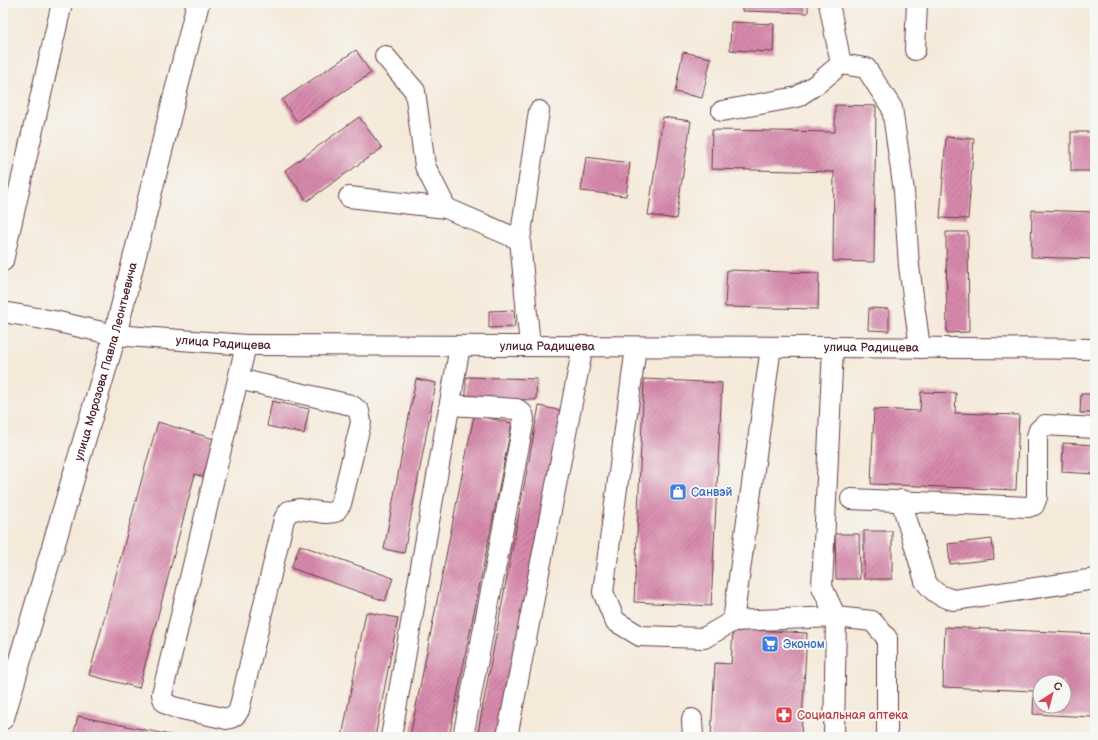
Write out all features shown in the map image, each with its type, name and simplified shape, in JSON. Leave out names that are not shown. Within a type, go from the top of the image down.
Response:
[{"type":"main road","name":"улица Морозова Павла Леонтьевича","points":[[3,718],[115,335],[198,3]]},
{"type":"street","points":[[3,261],[6,233],[62,3]]},
{"type":"street","points":[[829,3],[841,64]]},
{"type":"street","points":[[915,50],[917,3]]},
{"type":"street","points":[[385,56],[415,91],[425,166],[446,208]]},
{"type":"street","points":[[722,111],[797,97],[818,83],[841,64],[866,68],[892,108],[904,191],[908,266],[920,348]]},
{"type":"street","points":[[530,346],[520,240],[539,111]]},
{"type":"street","points":[[349,197],[446,208],[520,240]]},
{"type":"street","name":"улица Радищева","points":[[3,312],[54,321],[115,335],[246,345],[636,347],[771,346],[1095,350]]},
{"type":"street","points":[[238,379],[352,405],[359,411],[361,422],[341,504],[335,512],[326,513],[299,509],[289,511],[284,519],[239,710],[237,714],[227,719],[173,707],[166,704],[162,700],[162,694],[246,345]]},
{"type":"street","points":[[391,737],[460,346]]},
{"type":"street","points":[[507,737],[583,346]]},
{"type":"street","points":[[733,622],[771,346]]},
{"type":"street","points":[[636,347],[603,592],[615,621],[640,636],[704,638],[733,622],[836,617],[872,621],[887,638],[887,737]]},
{"type":"street","points":[[833,347],[822,587],[836,617],[834,737]]},
{"type":"street","points":[[450,405],[517,409],[523,414],[524,419],[463,737]]},
{"type":"street","points":[[851,499],[902,500],[1028,507],[1034,505],[1037,497],[1037,436],[1039,430],[1045,425],[1095,428]]},
{"type":"street","points":[[902,500],[925,581],[933,591],[941,596],[954,600],[1095,579]]},
{"type":"building","points":[[742,3],[808,3],[808,13],[742,11]]},
{"type":"building","points":[[731,22],[774,24],[773,52],[730,50]]},
{"type":"building","points":[[356,50],[371,73],[297,122],[282,100]]},
{"type":"building","points":[[683,52],[711,58],[702,98],[675,92]]},
{"type":"building","points":[[835,105],[876,106],[874,262],[833,261],[834,172],[711,169],[712,130],[835,132]]},
{"type":"building","points":[[359,117],[382,148],[307,201],[285,170]]},
{"type":"building","points":[[663,117],[691,121],[676,219],[648,215]]},
{"type":"building","points":[[1071,132],[1095,132],[1095,171],[1071,171]]},
{"type":"building","points":[[946,137],[974,139],[968,219],[940,218]]},
{"type":"building","points":[[586,157],[630,163],[626,196],[581,191]]},
{"type":"building","points":[[1032,210],[1095,212],[1095,259],[1031,257]]},
{"type":"building","points":[[946,232],[968,232],[969,332],[947,333]]},
{"type":"building","points":[[727,270],[819,273],[818,309],[725,307]]},
{"type":"building","points":[[869,308],[889,309],[889,331],[868,330]]},
{"type":"building","points":[[514,310],[515,327],[489,328],[489,311]]},
{"type":"building","points":[[466,377],[537,379],[536,400],[466,398]]},
{"type":"building","points":[[416,379],[436,383],[404,553],[384,549]]},
{"type":"building","name":"Санвэй","points":[[644,379],[722,383],[711,606],[634,602]]},
{"type":"building","points":[[921,392],[956,393],[955,413],[1019,415],[1016,490],[871,484],[874,409],[920,411]]},
{"type":"building","points":[[1081,394],[1095,394],[1095,413],[1080,413]]},
{"type":"building","points":[[272,401],[309,409],[304,434],[267,426]]},
{"type":"building","points":[[539,406],[563,411],[502,737],[477,737]]},
{"type":"building","points":[[474,415],[512,423],[449,737],[410,737]]},
{"type":"building","points":[[158,422],[214,439],[203,477],[195,474],[139,688],[89,675]]},
{"type":"building","points":[[1063,443],[1095,445],[1095,474],[1062,472]]},
{"type":"building","points":[[864,531],[892,531],[892,579],[864,579]]},
{"type":"building","points":[[835,534],[859,534],[860,579],[836,579]]},
{"type":"building","points":[[992,539],[994,559],[950,564],[948,544]]},
{"type":"building","points":[[300,545],[393,578],[385,601],[291,568]]},
{"type":"building","points":[[366,612],[398,618],[375,737],[342,737]]},
{"type":"building","points":[[945,627],[1095,634],[1092,717],[1033,714],[1072,714],[1072,674],[1032,674],[1032,691],[943,687]]},
{"type":"building","points":[[733,629],[807,633],[801,737],[711,737],[715,663],[731,664]]},
{"type":"building","points":[[78,716],[175,736],[175,737],[73,737]]},
{"type":"place","name":"Санвэй","points":[[678,492]]},
{"type":"place","name":"Эконом","points":[[770,644]]},
{"type":"place","name":"Социальная аптека","points":[[784,715]]}]
